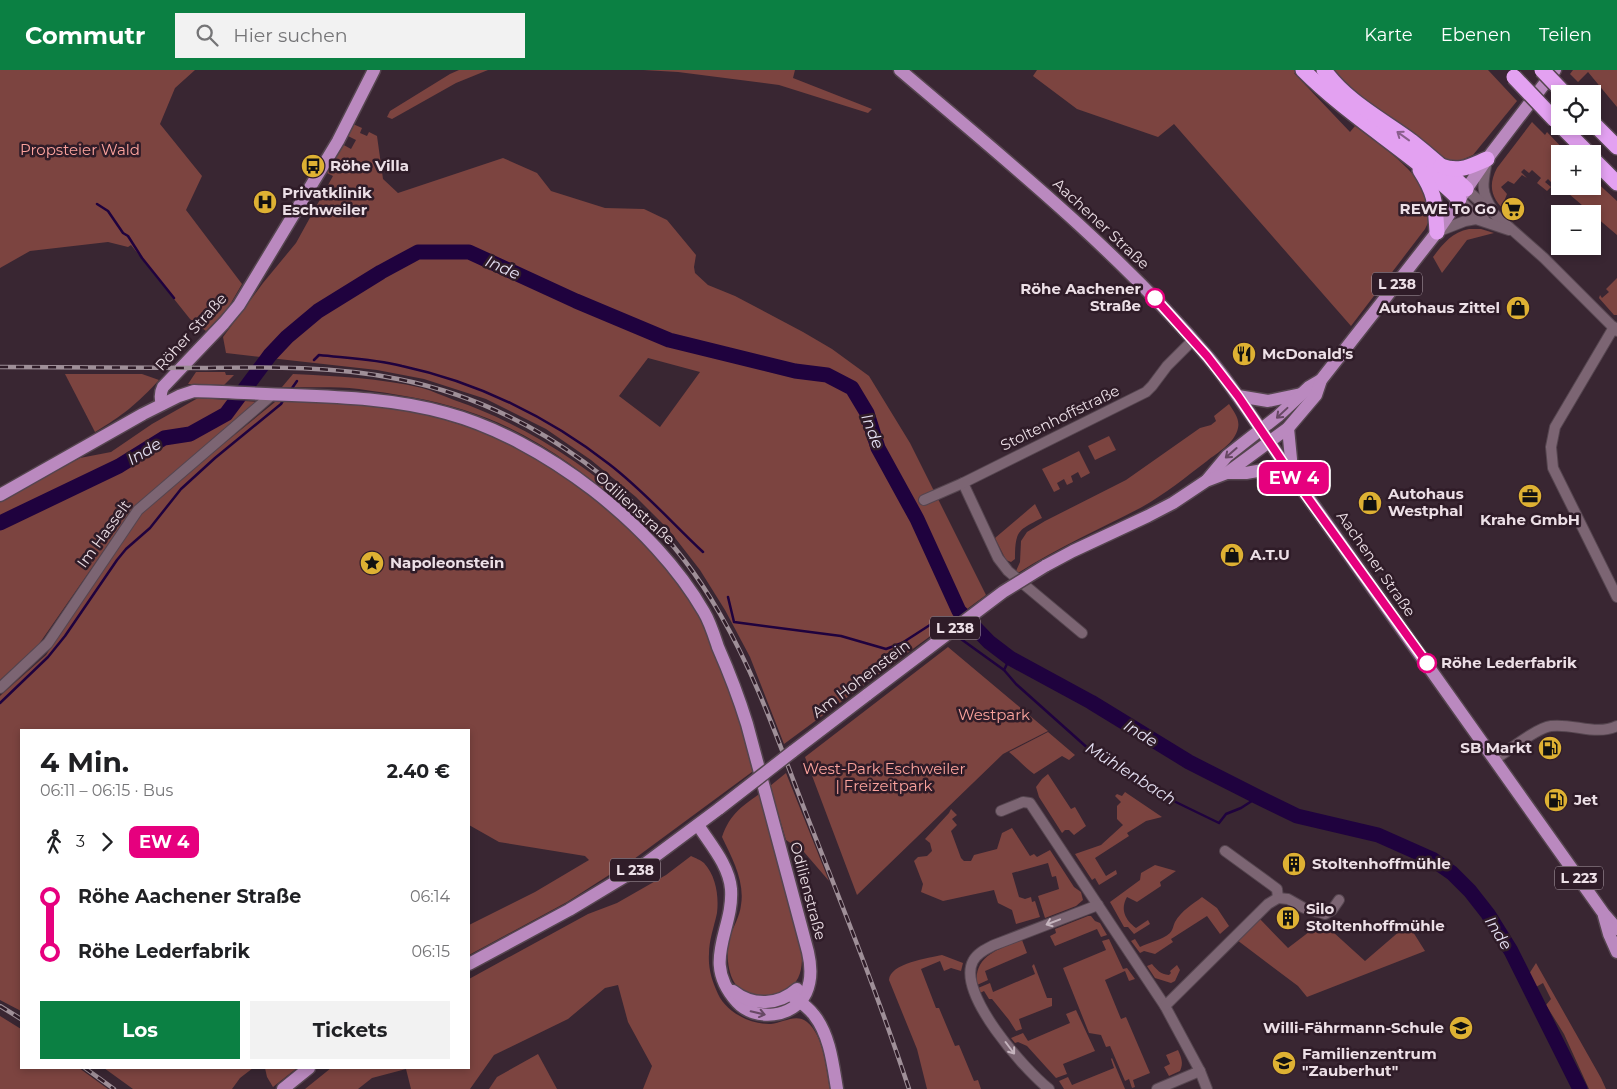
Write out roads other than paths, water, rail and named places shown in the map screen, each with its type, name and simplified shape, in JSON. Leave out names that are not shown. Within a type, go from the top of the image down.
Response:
[{"type":"highway","points":[[1303,70],[1328,94],[1414,161],[1463,194]]},
{"type":"highway","points":[[1324,70],[1346,94],[1412,142],[1441,166],[1463,194]]},
{"type":"highway","points":[[1542,70],[1556,85]]},
{"type":"highway","points":[[1510,74],[1551,116]]},
{"type":"highway","points":[[1601,131],[1617,147]]},
{"type":"highway","points":[[1570,135],[1579,145]]},
{"type":"highway","points":[[1441,166],[1455,170],[1467,168],[1487,159]]},
{"type":"highway","points":[[1414,161],[1433,194],[1437,232]]},
{"type":"highway","points":[[1601,167],[1617,183]]},
{"type":"main road","name":"Röher Straße","points":[[162,404],[160,400],[161,392],[171,378],[239,305],[338,141],[374,70]]},
{"type":"main road","name":"Aachener Straße","points":[[900,70],[1088,232],[1136,279],[1193,340],[1238,396],[1292,476],[1604,914],[1617,929]]},
{"type":"main road","name":"L 238","points":[[1265,436],[1288,428],[1316,395],[1321,380],[1437,232],[1487,159],[1555,70]]},
{"type":"main road","points":[[171,378],[173,383],[179,388],[194,391]]},
{"type":"main road","name":"L 238","points":[[1265,436],[1282,413],[1301,394],[1321,380]]},
{"type":"main road","name":"Odilienstraße","points":[[162,404],[194,391],[353,398],[396,402],[446,413],[492,430],[528,447],[574,476],[614,508],[667,560],[688,587],[705,613],[739,697],[810,964],[811,971],[806,993],[795,998]]},
{"type":"main road","points":[[1238,396],[1268,401],[1301,394]]},
{"type":"main road","points":[[0,495],[162,404]]},
{"type":"main road","points":[[1227,473],[1246,473],[1263,470],[1292,476],[1288,428]]},
{"type":"main road","name":"Am Hohenstein","points":[[470,963],[569,910],[642,866],[1003,592],[1045,566],[1173,503],[1206,481],[1227,473],[1265,436]]},
{"type":"main road","name":"Am Hohenstein","points":[[1206,481],[1227,456],[1265,436]]},
{"type":"main road","points":[[698,825],[726,869],[731,888],[729,912],[720,951],[720,965],[726,985],[737,1002],[745,1009],[763,1015],[770,1015],[786,1011],[795,998],[815,1016],[825,1036],[837,1089]]},
{"type":"main road","name":"Aachener Straße","points":[[1604,914],[1609,934],[1617,952]]},
{"type":"main road","points":[[283,1089],[308,1069]]},
{"type":"street","points":[[1487,159],[1483,189],[1492,218]]},
{"type":"street","points":[[1463,194],[1482,204],[1492,218],[1513,231],[1550,263],[1615,329],[1555,427],[1551,447],[1554,468],[1617,597]]},
{"type":"street","points":[[1437,232],[1470,220],[1492,218]]},
{"type":"street","name":"Stoltenhoffstraße","points":[[924,500],[1146,392],[1166,366],[1193,340]]},
{"type":"street","name":"Im Hasselt","points":[[0,688],[48,643],[138,510],[278,394]]},
{"type":"street","points":[[962,483],[998,558],[1008,571],[1082,633]]},
{"type":"street","points":[[1494,760],[1533,734],[1549,726],[1601,730],[1617,726]]},
{"type":"street","points":[[1001,811],[1023,802],[1030,803],[1165,1006],[1208,1089]]},
{"type":"street","points":[[1225,851],[1277,889],[1278,898]]},
{"type":"street","points":[[1165,1006],[1268,904],[1278,898],[1288,899],[1304,908],[1325,914],[1332,910],[1339,900]]},
{"type":"street","points":[[1049,1089],[1018,1058],[981,1009],[971,985],[970,968],[973,960],[979,953],[994,945],[1098,905]]},
{"type":"street","points":[[1157,1089],[1200,1071]]},
{"type":"waterway","points":[[97,204],[108,211],[174,298]]},
{"type":"waterway","name":"Inde","points":[[0,523],[119,466],[164,438],[190,434],[226,414],[270,355],[287,337],[318,311],[381,272],[418,252],[469,252],[576,301],[669,340],[795,371],[827,375],[852,388],[867,413],[878,448],[917,519],[959,611],[989,642],[1010,658],[1091,702],[1189,762],[1258,797],[1297,816],[1378,835],[1432,859],[1452,873],[1470,891],[1488,914],[1511,951],[1580,1089]]},
{"type":"waterway","points":[[314,360],[319,355],[392,364],[458,381],[511,403],[562,431],[622,474],[703,552]]},
{"type":"waterway","points":[[290,391],[297,381]]},
{"type":"waterway","points":[[0,703],[48,657],[65,636],[117,560],[126,549],[150,528],[181,489],[215,458],[281,404],[284,399]]},
{"type":"waterway","points":[[728,597],[734,622],[841,636],[886,649],[902,643],[933,623],[944,625],[948,629]]},
{"type":"waterway","name":"Mühlenbach","points":[[954,634],[1004,670],[1016,684],[1091,751],[1115,769],[1151,790],[1219,823],[1226,814],[1241,808],[1258,797]]},
{"type":"waterway","points":[[1004,670],[1010,658]]},
{"type":"railway","points":[[0,367],[278,368],[374,375],[448,392],[496,410],[541,434],[584,462],[624,494],[660,531],[692,571],[734,639],[758,690],[779,742],[861,954],[909,1089]]},
{"type":"railway","points":[[0,1006],[20,1018]]},
{"type":"railway","points":[[86,1069],[114,1089]]},
{"type":"place","name":"Röhe Villa","points":[[313,166]]},
{"type":"place","name":"Privatklinik Eschweiler","points":[[265,202]]},
{"type":"place","name":"REWE To Go","points":[[1513,209]]},
{"type":"place","name":"Röhe Aachener Straße","points":[[1155,298]]},
{"type":"place","name":"Autohaus Zittel","points":[[1518,308]]},
{"type":"place","name":"McDonald's","points":[[1244,354]]},
{"type":"place","name":"Krahe GmbH","points":[[1530,496]]},
{"type":"place","name":"Autohaus Westphal","points":[[1370,503]]},
{"type":"place","name":"A.T.U","points":[[1232,555]]},
{"type":"place","name":"Napoleonstein","points":[[372,563]]},
{"type":"place","name":"Röhe Lederfabrik","points":[[1427,663]]},
{"type":"place","name":"SB Markt","points":[[1550,748]]},
{"type":"place","name":"Jet","points":[[1556,800]]},
{"type":"place","name":"Stoltenhoffmühle","points":[[1294,864]]},
{"type":"place","name":"Silo Stoltenhoffmühle","points":[[1288,918]]},
{"type":"place","name":"Willi-Fährmann-Schule","points":[[1461,1028]]},
{"type":"place","name":"Familienzentrum \"Zauberhut\"","points":[[1284,1063]]},
{"type":"park label","name":"Propsteier Wald","points":[[80,150]]},
{"type":"park label","name":"Westpark","points":[[994,715]]},
{"type":"park label","name":"West-Park Eschweiler | Freizeitpark","points":[[884,778]]}]
